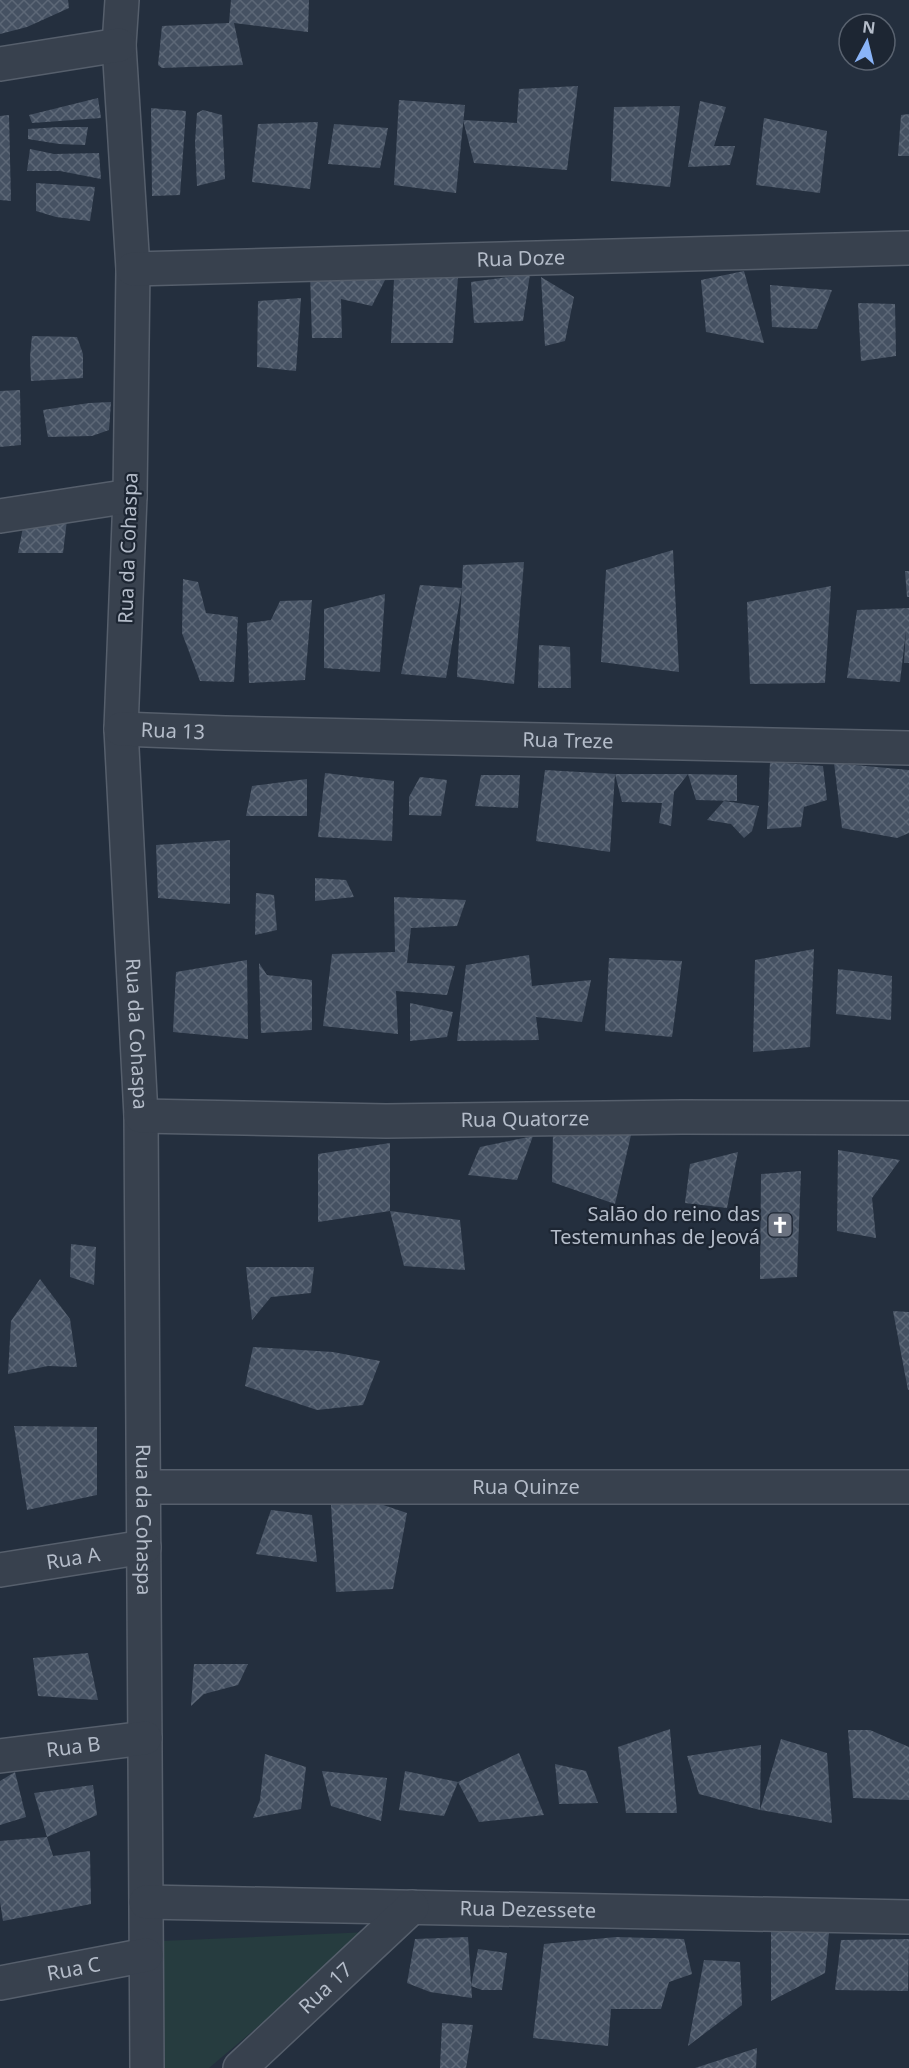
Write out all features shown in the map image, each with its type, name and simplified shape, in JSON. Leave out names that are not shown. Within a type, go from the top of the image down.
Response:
[{"type":"street","name":"Rua da Cohaspa","points":[[122,0],[119,45],[133,269],[130,496],[121,729],[141,1116],[147,2068]]},
{"type":"street","points":[[0,64],[119,45]]},
{"type":"street","name":"Rua Doze","points":[[133,269],[909,248]]},
{"type":"street","points":[[0,516],[130,496]]},
{"type":"street","name":"Rua 13","points":[[121,729],[225,733]]},
{"type":"street","name":"Rua Treze","points":[[225,733],[909,748]]},
{"type":"street","name":"Rua Quatorze","points":[[141,1116],[386,1121],[682,1117],[909,1118]]},
{"type":"street","name":"Rua Quinze","points":[[144,1487],[909,1487]]},
{"type":"street","name":"Rua A","points":[[0,1569],[144,1547]]},
{"type":"street","name":"Rua B","points":[[0,1756],[145,1738]]},
{"type":"street","name":"Rua Dezessete","points":[[146,1902],[909,1917]]},
{"type":"street","name":"Rua 17","points":[[240,2068],[412,1907]]},
{"type":"street","name":"Rua C","points":[[0,1983],[146,1955]]},
{"type":"green space","points":[[370,1932],[209,2068],[165,2068],[161,1941]]},
{"type":"building","points":[[0,0],[68,0],[69,8],[27,27],[0,34]]},
{"type":"building","points":[[231,0],[309,0],[308,32],[234,23],[243,65],[162,68],[158,65],[162,26],[229,23]]},
{"type":"building","points":[[578,86],[567,170],[474,163],[463,120],[517,123],[519,89]]},
{"type":"building","points":[[98,98],[101,118],[32,123],[29,115]]},
{"type":"building","points":[[399,100],[465,105],[456,193],[394,185]]},
{"type":"building","points":[[700,101],[726,107],[714,146],[735,146],[730,165],[688,167]]},
{"type":"building","points":[[680,106],[670,187],[611,181],[614,107]]},
{"type":"building","points":[[151,108],[186,111],[180,195],[152,196]]},
{"type":"building","points":[[203,110],[222,115],[225,179],[197,186],[195,142],[197,113]]},
{"type":"building","points":[[909,114],[909,156],[898,156],[901,115]]},
{"type":"building","points":[[9,115],[11,201],[0,200],[0,116]]},
{"type":"building","points":[[764,118],[827,131],[820,193],[756,185]]},
{"type":"building","points":[[318,122],[310,189],[252,182],[258,124]]},
{"type":"building","points":[[334,124],[388,128],[380,168],[328,164]]},
{"type":"building","points":[[88,127],[85,145],[28,139],[28,129]]},
{"type":"building","points":[[30,149],[54,154],[99,153],[101,179],[60,171],[27,171]]},
{"type":"building","points":[[36,183],[95,187],[90,221],[56,217],[36,211]]},
{"type":"building","points":[[390,270],[372,306],[341,299],[342,338],[312,338],[310,272]]},
{"type":"building","points":[[744,271],[764,343],[706,332],[701,280]]},
{"type":"building","points":[[530,274],[523,321],[474,323],[471,282]]},
{"type":"building","points":[[458,277],[453,343],[391,343],[394,279]]},
{"type":"building","points":[[541,277],[574,297],[565,341],[545,346]]},
{"type":"building","points":[[770,285],[832,290],[817,329],[772,327]]},
{"type":"building","points":[[301,298],[296,371],[257,367],[258,301]]},
{"type":"building","points":[[858,303],[895,304],[896,356],[861,361]]},
{"type":"building","points":[[32,336],[77,337],[83,354],[83,378],[31,381]]},
{"type":"building","points":[[20,390],[21,445],[0,447],[0,391]]},
{"type":"building","points":[[111,402],[109,430],[92,436],[48,437],[43,410]]},
{"type":"building","points":[[26,512],[67,520],[63,553],[18,553]]},
{"type":"building","points":[[673,550],[679,672],[601,662],[606,570]]},
{"type":"building","points":[[524,562],[514,684],[457,677],[463,565]]},
{"type":"building","points":[[905,571],[909,571],[909,597],[907,597]]},
{"type":"building","points":[[183,579],[198,582],[206,613],[238,617],[234,682],[200,681],[182,633]]},
{"type":"building","points":[[420,585],[462,588],[446,678],[401,674]]},
{"type":"building","points":[[831,586],[825,683],[750,684],[747,602]]},
{"type":"building","points":[[385,594],[380,672],[324,668],[324,609]]},
{"type":"building","points":[[312,600],[305,680],[249,683],[247,623],[271,620],[280,601]]},
{"type":"building","points":[[909,608],[909,663],[904,663],[906,630],[900,682],[847,678],[857,610]]},
{"type":"building","points":[[539,645],[570,647],[571,688],[538,688]]},
{"type":"building","points":[[770,762],[823,766],[827,800],[804,807],[801,827],[767,829]]},
{"type":"building","points":[[834,763],[909,770],[909,833],[897,838],[842,828]]},
{"type":"building","points":[[545,770],[615,774],[610,852],[536,841]]},
{"type":"building","points":[[325,773],[394,781],[392,841],[318,837]]},
{"type":"building","points":[[615,774],[688,774],[674,792],[671,826],[659,823],[662,803],[622,802]]},
{"type":"building","points":[[688,774],[737,775],[737,801],[696,800]]},
{"type":"building","points":[[481,775],[520,775],[518,808],[475,806]]},
{"type":"building","points":[[420,777],[447,780],[441,816],[409,815],[409,797]]},
{"type":"building","points":[[307,779],[307,816],[246,816],[252,786]]},
{"type":"building","points":[[724,801],[759,806],[752,831],[744,838],[731,824],[707,820]]},
{"type":"building","points":[[230,840],[230,904],[158,898],[156,845]]},
{"type":"building","points":[[315,878],[346,880],[354,897],[315,901]]},
{"type":"building","points":[[256,893],[274,895],[277,930],[255,935]]},
{"type":"building","points":[[394,897],[466,900],[457,926],[411,928],[407,963],[455,966],[447,995],[396,991],[398,1034],[323,1026],[332,954],[395,952]]},
{"type":"building","points":[[814,949],[810,1047],[753,1052],[755,960]]},
{"type":"building","points":[[529,955],[532,986],[591,980],[582,1022],[536,1017],[539,1040],[457,1041],[466,965]]},
{"type":"building","points":[[609,958],[682,961],[672,1037],[605,1031]]},
{"type":"building","points":[[247,960],[248,1039],[173,1032],[176,972]]},
{"type":"building","points":[[259,963],[267,975],[312,980],[312,1030],[261,1033]]},
{"type":"building","points":[[838,969],[892,976],[891,1020],[836,1014]]},
{"type":"building","points":[[410,1003],[453,1012],[447,1037],[410,1041]]},
{"type":"building","points":[[553,1132],[631,1135],[615,1204],[552,1182]]},
{"type":"building","points":[[533,1136],[517,1180],[468,1175],[480,1147]]},
{"type":"building","points":[[390,1143],[390,1211],[318,1222],[318,1154]]},
{"type":"building","points":[[838,1150],[900,1160],[872,1198],[876,1238],[837,1231]]},
{"type":"building","points":[[738,1152],[727,1208],[685,1203],[690,1164]]},
{"type":"building","name":"Salão do reino das Testemunhas de Jeová","points":[[801,1171],[797,1277],[760,1279],[761,1174]]},
{"type":"building","points":[[390,1211],[460,1220],[465,1270],[404,1266]]},
{"type":"building","points":[[71,1244],[96,1247],[94,1285],[70,1277]]},
{"type":"building","points":[[246,1267],[314,1267],[311,1293],[271,1297],[252,1320]]},
{"type":"building","points":[[40,1279],[70,1319],[77,1367],[48,1366],[8,1374],[11,1321]]},
{"type":"building","points":[[893,1311],[909,1312],[909,1390],[908,1390]]},
{"type":"building","points":[[253,1347],[333,1352],[380,1361],[363,1405],[317,1410],[245,1386]]},
{"type":"building","points":[[14,1426],[97,1427],[97,1495],[27,1510]]},
{"type":"building","points":[[330,1487],[407,1513],[393,1589],[336,1592]]},
{"type":"building","points":[[271,1510],[312,1515],[317,1562],[256,1554]]},
{"type":"building","points":[[88,1653],[98,1700],[38,1696],[33,1658]]},
{"type":"building","points":[[194,1664],[248,1664],[238,1685],[204,1694],[191,1706]]},
{"type":"building","points":[[670,1729],[677,1813],[626,1813],[618,1747]]},
{"type":"building","points":[[848,1730],[870,1730],[909,1747],[909,1800],[853,1798]]},
{"type":"building","points":[[781,1739],[827,1753],[832,1823],[760,1810]]},
{"type":"building","points":[[761,1745],[760,1810],[699,1794],[687,1756]]},
{"type":"building","points":[[519,1753],[544,1815],[479,1822],[458,1782]]},
{"type":"building","points":[[265,1754],[306,1767],[301,1809],[253,1818],[260,1800]]},
{"type":"building","points":[[555,1764],[586,1771],[598,1803],[559,1804]]},
{"type":"building","points":[[322,1771],[387,1778],[381,1821],[331,1806]]},
{"type":"building","points":[[405,1771],[458,1782],[444,1816],[399,1810]]},
{"type":"building","points":[[15,1772],[26,1817],[0,1825],[0,1781]]},
{"type":"building","points":[[93,1785],[97,1815],[47,1837],[34,1793]]},
{"type":"building","points":[[47,1837],[53,1856],[90,1851],[91,1904],[3,1921],[0,1902],[0,1841]]},
{"type":"building","points":[[771,1926],[829,1933],[825,1973],[771,2001]]},
{"type":"building","points":[[468,1937],[472,1998],[430,1992],[407,1983],[415,1939]]},
{"type":"building","points":[[616,1937],[684,1939],[692,1974],[669,1982],[661,2009],[611,2009],[608,2046],[533,2038],[544,1944]]},
{"type":"building","points":[[909,1939],[908,1991],[835,1990],[841,1940]]},
{"type":"building","points":[[478,1949],[507,1953],[502,1990],[482,1990],[471,1986]]},
{"type":"building","points":[[704,1960],[740,1962],[742,2005],[688,2046]]},
{"type":"building","points":[[442,2023],[473,2025],[466,2068],[440,2068]]},
{"type":"building","points":[[757,2048],[756,2068],[695,2068]]},
{"type":"place","name":"Salão do reino das Testemunhas de Jeová","points":[[780,1225]]}]
